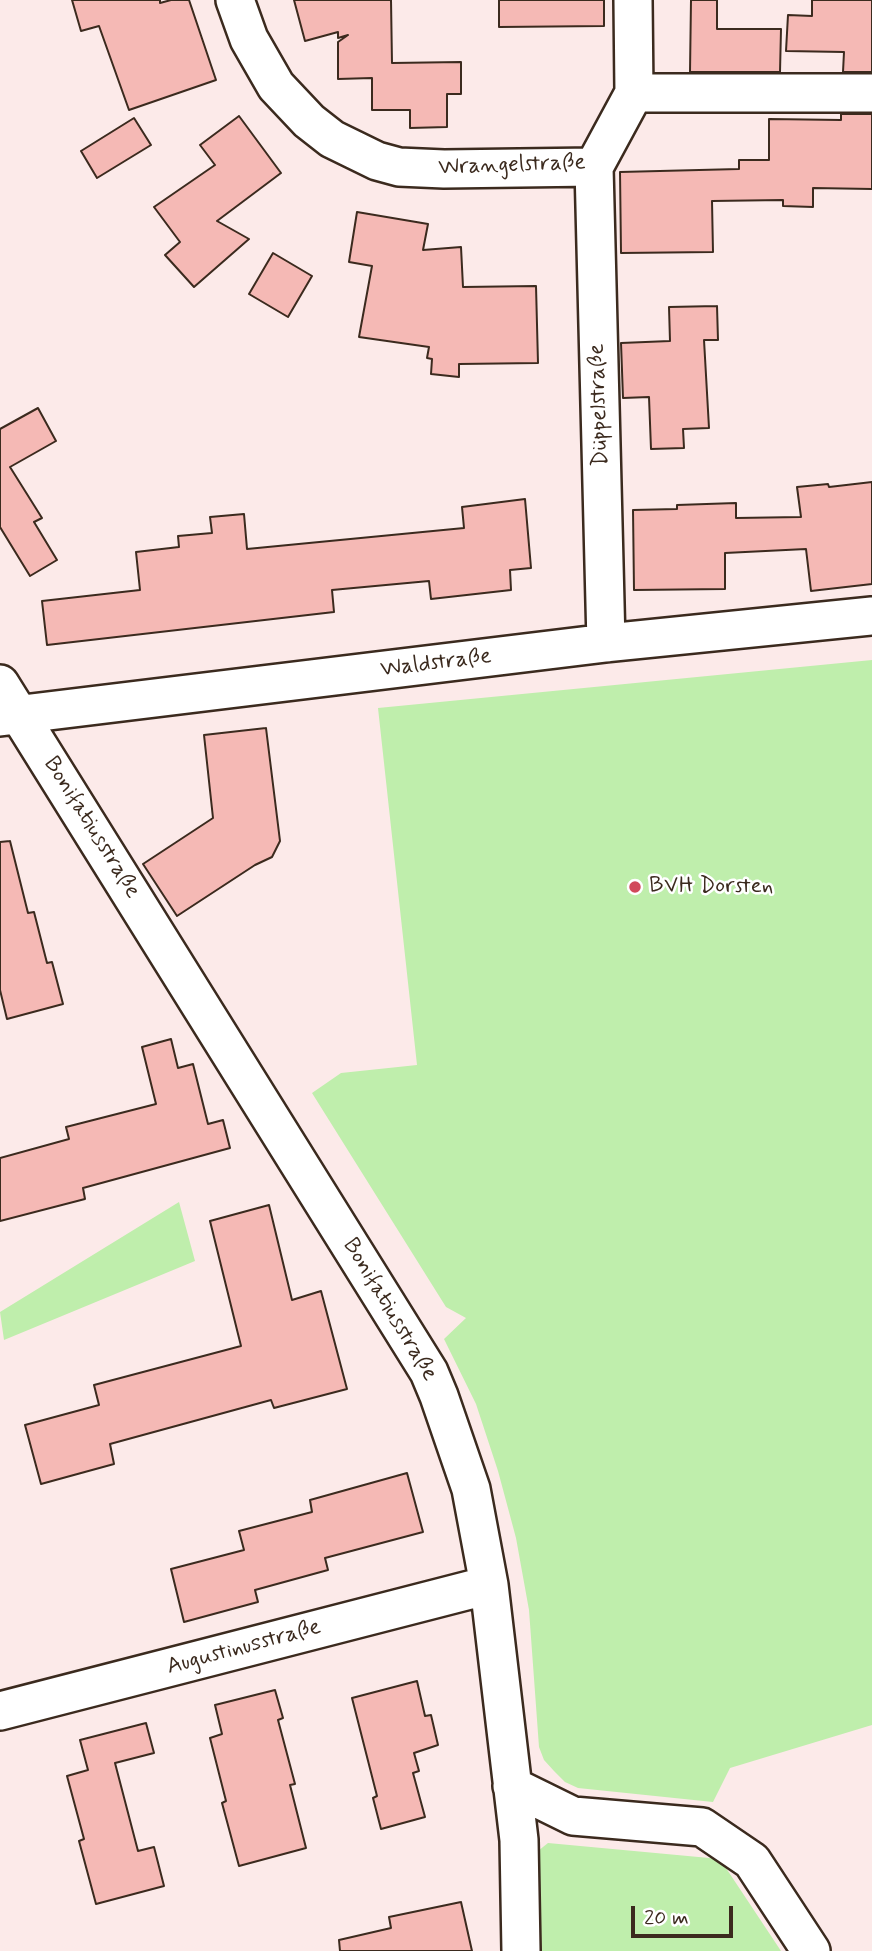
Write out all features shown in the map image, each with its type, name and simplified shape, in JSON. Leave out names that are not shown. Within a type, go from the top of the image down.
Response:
[{"type":"street","name":"Wrangelstraße","points":[[235,0],[249,39],[276,86],[309,121],[332,139],[356,152],[399,167],[594,167],[634,93]]},
{"type":"street","points":[[633,0],[634,93],[872,93]]},
{"type":"street","name":"Düppelstraße","points":[[594,167],[606,643]]},
{"type":"street","name":"Waldstraße","points":[[6,705],[872,616]]},
{"type":"street","name":"Bonifatiusstraße","points":[[6,705],[429,1372],[471,1489],[489,1585],[519,1840],[521,1951]]},
{"type":"street","name":"Augustinusstraße","points":[[0,1712],[489,1585]]},
{"type":"street","points":[[512,1786],[573,1816],[702,1827],[752,1861],[811,1951]]},
{"type":"green space","name":"BVH Dorsten","points":[[872,660],[872,1725],[730,1768],[713,1802],[578,1788],[565,1782],[554,1771],[544,1760],[539,1747],[529,1610],[516,1538],[476,1404],[444,1339],[466,1318],[446,1307],[312,1093],[341,1073],[417,1065],[378,708]]},
{"type":"green space","points":[[179,1202],[195,1261],[4,1340],[0,1312]]},
{"type":"green space","points":[[548,1843],[720,1859],[781,1951],[541,1951],[536,1862],[538,1851]]},
{"type":"building","points":[[72,0],[160,0],[160,3],[189,0],[216,80],[129,110],[99,26],[81,31]]},
{"type":"building","points":[[294,0],[391,0],[392,63],[461,62],[461,94],[447,94],[447,127],[410,128],[410,110],[372,110],[372,78],[338,79],[338,42],[348,35],[338,38],[338,32],[305,41]]},
{"type":"building","points":[[499,0],[604,0],[604,26],[499,27]]},
{"type":"building","points":[[691,0],[717,0],[717,29],[781,29],[780,72],[690,72]]},
{"type":"building","points":[[812,0],[872,0],[872,72],[843,72],[844,52],[786,51],[788,15],[812,16]]},
{"type":"building","points":[[841,114],[872,114],[872,189],[813,188],[813,207],[783,206],[783,200],[712,201],[713,252],[621,253],[620,172],[739,169],[739,160],[769,160],[769,119],[841,120]]},
{"type":"building","points":[[239,116],[281,173],[217,221],[249,239],[194,287],[165,255],[180,242],[154,207],[215,165],[200,145]]},
{"type":"building","points":[[134,118],[151,145],[97,178],[81,151]]},
{"type":"building","points":[[357,212],[428,224],[423,250],[461,247],[463,287],[536,286],[538,363],[459,364],[459,377],[431,374],[432,359],[427,358],[429,347],[359,337],[372,266],[349,262]]},
{"type":"building","points":[[273,253],[312,276],[288,317],[249,294]]},
{"type":"building","points":[[717,306],[718,340],[704,340],[709,428],[683,429],[684,448],[651,449],[649,397],[623,398],[621,343],[670,341],[669,307]]},
{"type":"building","points":[[38,408],[56,441],[10,467],[42,518],[34,522],[57,560],[30,576],[0,527],[0,429]]},
{"type":"building","points":[[872,482],[872,584],[811,591],[806,549],[725,553],[725,589],[634,590],[633,510],[736,503],[736,518],[801,517],[797,487],[828,484],[829,487]]},
{"type":"building","points":[[525,499],[531,568],[510,570],[511,590],[431,599],[429,581],[332,590],[334,612],[47,645],[42,601],[140,590],[136,552],[179,547],[178,536],[212,533],[210,517],[244,514],[247,549],[464,528],[462,507]]},
{"type":"building","points":[[266,728],[280,841],[272,857],[255,865],[177,916],[143,864],[213,818],[204,735]]},
{"type":"building","points":[[10,841],[28,913],[34,912],[47,963],[52,962],[63,1004],[7,1019],[0,990],[0,842]]},
{"type":"building","points":[[171,1039],[178,1068],[193,1064],[208,1124],[223,1120],[230,1148],[83,1188],[85,1199],[0,1221],[0,1158],[69,1139],[66,1127],[156,1104],[142,1047]]},
{"type":"building","points":[[269,1205],[292,1300],[321,1291],[347,1389],[274,1408],[271,1400],[110,1444],[114,1464],[41,1484],[25,1425],[99,1405],[94,1385],[241,1346],[210,1221]]},
{"type":"building","points":[[407,1473],[423,1532],[325,1558],[328,1570],[255,1590],[258,1602],[184,1622],[171,1569],[244,1550],[239,1531],[312,1512],[310,1500]]},
{"type":"building","points":[[417,1681],[425,1716],[431,1715],[438,1745],[414,1753],[419,1771],[413,1773],[425,1817],[381,1829],[373,1798],[377,1796],[352,1698]]},
{"type":"building","points":[[275,1690],[283,1718],[278,1720],[295,1784],[290,1785],[306,1848],[239,1866],[222,1803],[226,1801],[210,1738],[222,1734],[215,1705]]},
{"type":"building","points":[[146,1723],[154,1753],[115,1763],[138,1851],[154,1847],[164,1886],[96,1904],[79,1841],[84,1839],[67,1776],[88,1770],[80,1740]]},
{"type":"building","points":[[461,1902],[472,1951],[340,1951],[339,1940],[391,1928],[389,1917]]},
{"type":"place","name":"BVH Dorsten","points":[[635,887]]}]
